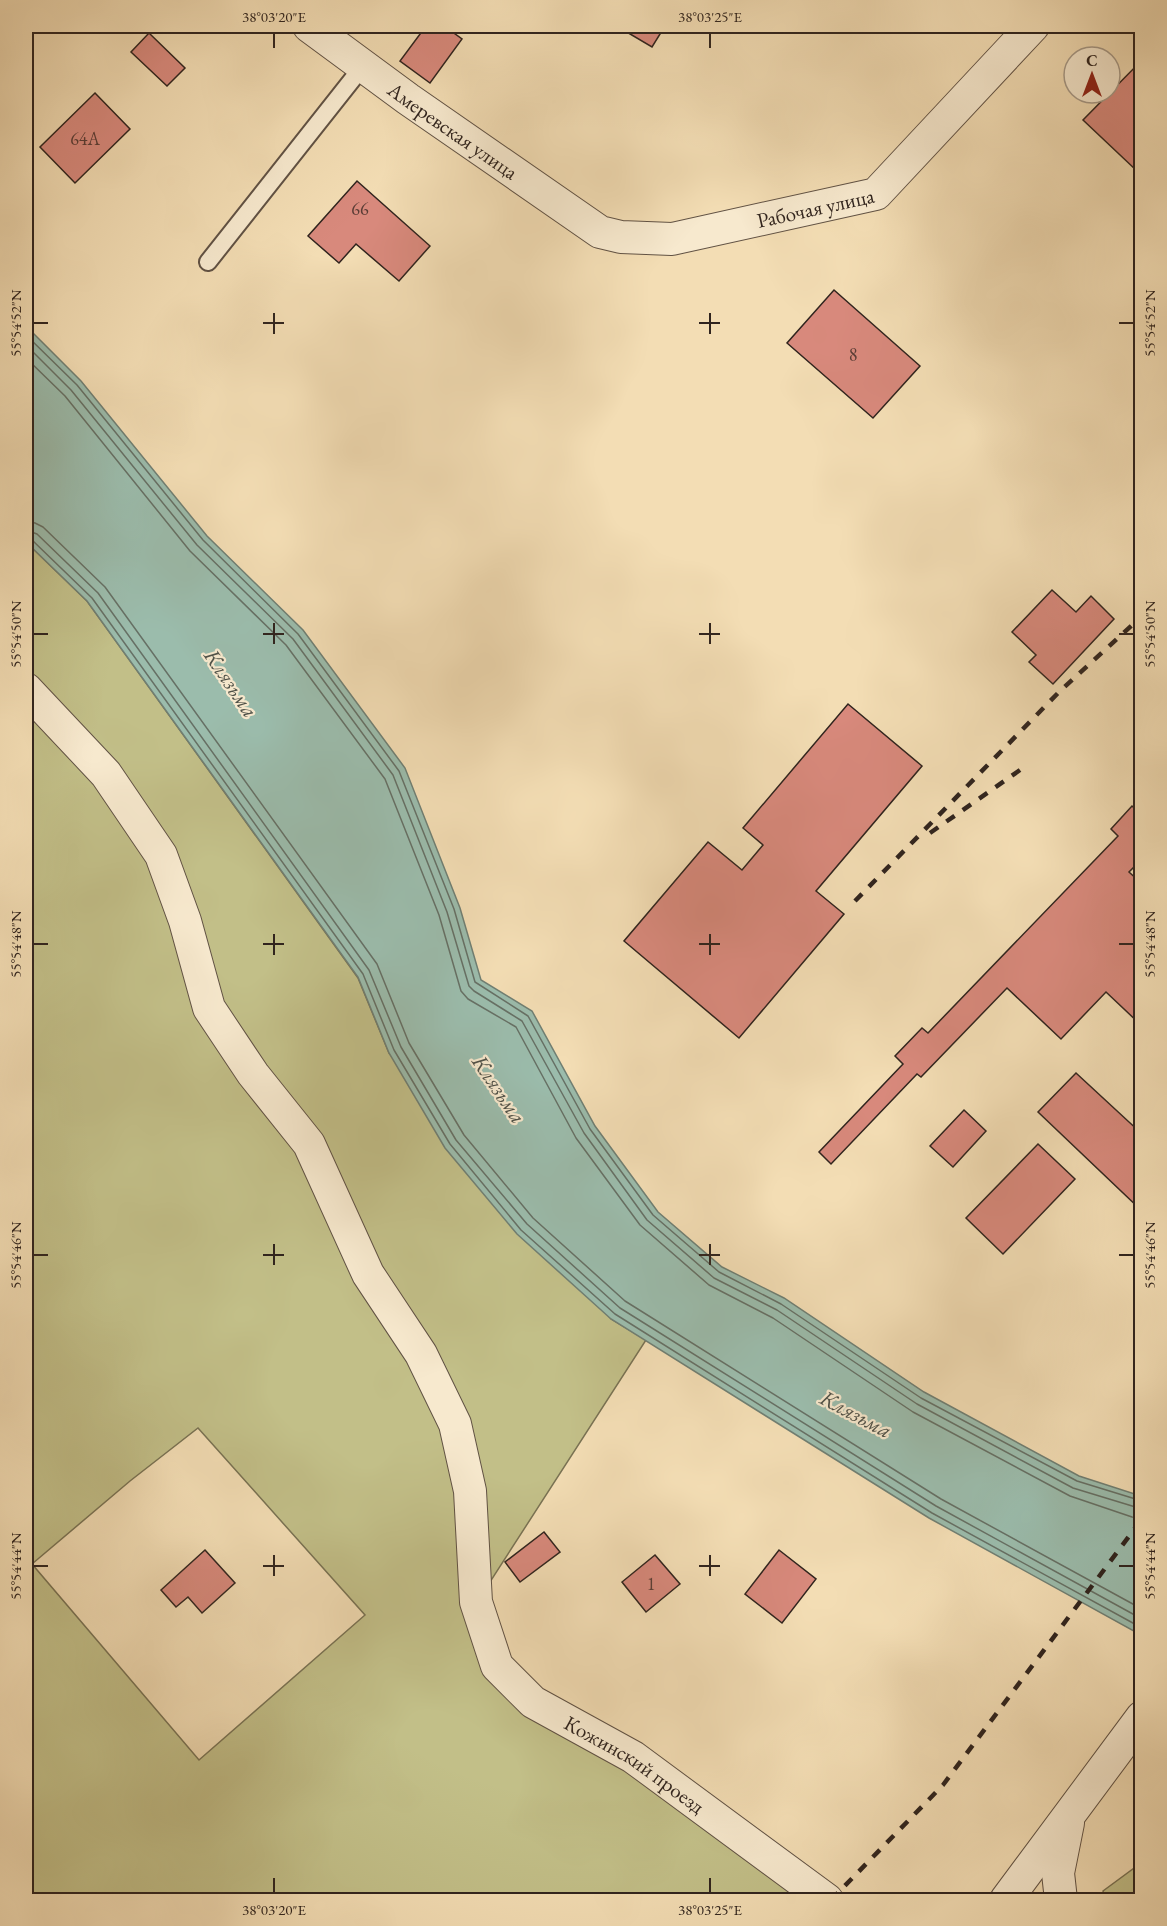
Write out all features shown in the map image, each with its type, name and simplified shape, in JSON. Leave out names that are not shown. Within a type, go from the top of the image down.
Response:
[{"type":"street","name":"Амеревская улица","points":[[309,26],[417,106],[600,232]]},
{"type":"street","name":"Рабочая улица","points":[[600,232],[621,237],[672,239],[876,194],[1033,26]]},
{"type":"street","name":"Кожинский проезд","points":[[26,689],[106,774],[161,855],[185,921],[209,1008],[253,1074],[309,1144],[368,1274],[421,1354],[455,1424],[470,1491],[477,1602],[497,1666],[533,1702],[633,1757],[827,1900]]},
{"type":"street","points":[[1006,1900],[1142,1717]]},
{"type":"street","points":[[1061,1900],[1058,1873],[1070,1813]]},
{"type":"lane","points":[[208,262],[363,66]]},
{"type":"shaded area","points":[[26,542],[87,601],[358,978],[389,1053],[611,1319],[646,1340],[477,1602],[497,1666],[827,1900],[26,1900]],"holes":[[[198,1428],[365,1615],[199,1760],[32,1564],[130,1481]]]},
{"type":"shaded area","points":[[1141,1863],[1141,1900],[1105,1900],[1103,1891]]},
{"type":"water","name":"Клязьма","points":[[26,326],[81,381],[207,536],[303,630],[405,768],[460,908],[481,980],[532,1011],[595,1126],[658,1212],[722,1267],[784,1298],[924,1392],[1079,1476],[1141,1496],[1141,1635],[929,1518],[611,1319],[517,1234],[445,1148],[389,1053],[358,977],[87,601],[26,542]]},
{"type":"building","points":[[426,26],[444,26],[462,39],[430,83],[400,61]]},
{"type":"building","points":[[629,26],[665,26],[652,47],[625,31]]},
{"type":"building","points":[[149,33],[185,68],[167,86],[131,52]]},
{"type":"building","points":[[1142,60],[1142,166],[1137,171],[1083,120],[1098,105],[1122,105],[1122,80]]},
{"type":"building","points":[[95,93],[130,129],[75,183],[40,147]]},
{"type":"building","points":[[357,181],[430,246],[399,281],[356,244],[339,263],[308,236]]},
{"type":"building","points":[[834,290],[920,366],[873,418],[787,343]]},
{"type":"building","points":[[1052,590],[1076,612],[1091,596],[1114,619],[1053,684],[1029,662],[1036,655],[1012,632]]},
{"type":"building","points":[[848,704],[922,766],[816,891],[844,914],[739,1038],[624,941],[708,842],[742,870],[763,845],[743,828]]},
{"type":"building","points":[[1132,806],[1142,815],[1142,859],[1129,872],[1142,884],[1142,1026],[1106,992],[1061,1039],[1007,988],[921,1077],[917,1074],[831,1164],[819,1152],[903,1064],[895,1056],[922,1028],[928,1033],[1118,836],[1111,829]]},
{"type":"building","points":[[1076,1073],[1142,1134],[1142,1211],[1038,1112]]},
{"type":"building","points":[[964,1110],[986,1131],[953,1167],[930,1146]]},
{"type":"building","points":[[1038,1144],[1075,1179],[1003,1254],[966,1218]]},
{"type":"building","points":[[544,1532],[560,1552],[520,1582],[505,1562]]},
{"type":"building","points":[[205,1550],[235,1583],[202,1613],[188,1597],[176,1607],[161,1590]]},
{"type":"building","points":[[779,1550],[816,1579],[782,1623],[745,1594]]},
{"type":"building","points":[[655,1555],[680,1584],[646,1612],[622,1582]]},
{"type":"railway","points":[[855,901],[1060,691],[1142,616]]},
{"type":"railway","points":[[930,833],[1020,770]]},
{"type":"railway","points":[[831,1900],[943,1785],[1142,1519]]}]
